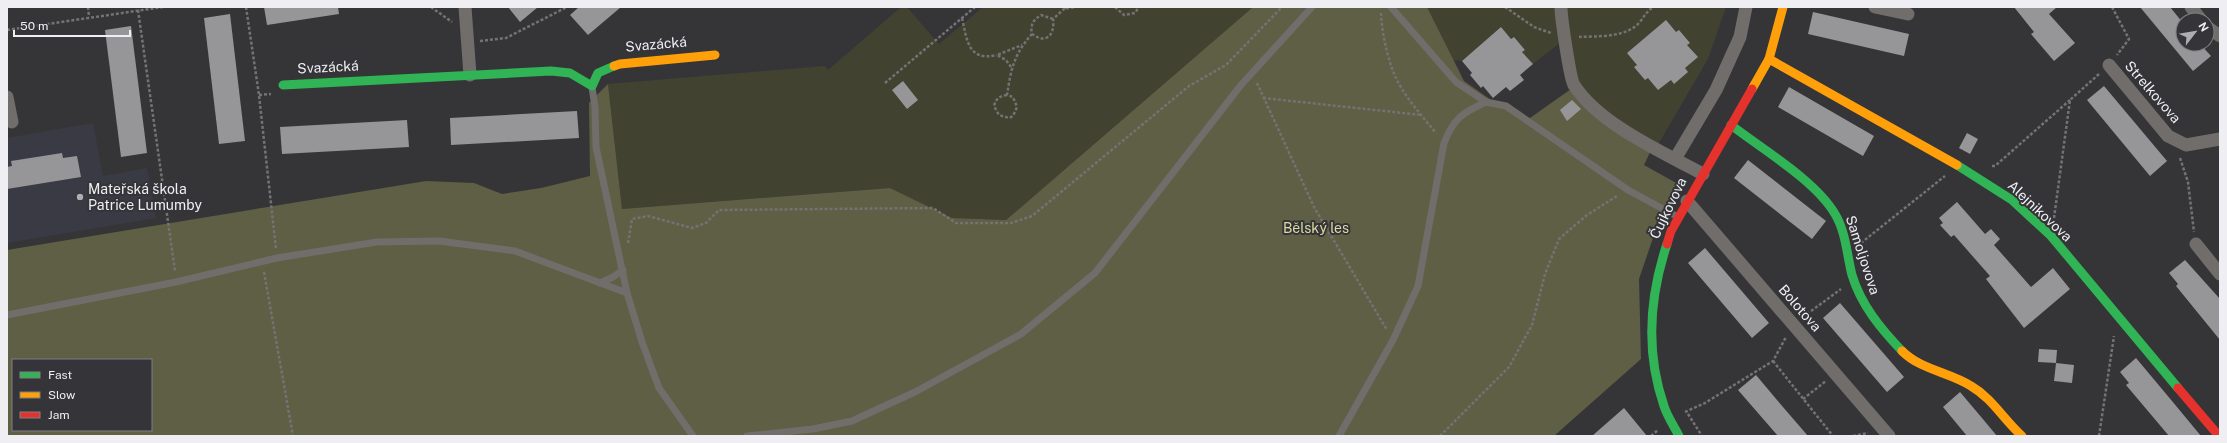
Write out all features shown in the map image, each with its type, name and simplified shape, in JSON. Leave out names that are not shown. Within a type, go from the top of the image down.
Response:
[{"type":"street","points":[[465,7],[470,75]]},
{"type":"street","name":"Čujkovova","points":[[1561,7],[1573,84],[1594,109],[1642,141],[1703,174]]},
{"type":"street","points":[[1675,159],[1716,90],[1740,37],[1746,7]]},
{"type":"street","name":"Čujkovova","points":[[1679,436],[1664,407],[1652,361],[1651,315],[1658,274],[1671,231],[1678,217],[1768,59],[1783,7]]},
{"type":"street","points":[[1875,7],[1908,14]]},
{"type":"street","name":"Svazácká","points":[[283,85],[551,70],[570,73],[592,86],[598,73],[620,64],[715,55]]},
{"type":"street","name":"Alejnikovova","points":[[1768,59],[1961,168],[2012,200],[2051,236],[2219,436]]},
{"type":"street","name":"Strelkovova","points":[[2109,65],[2168,136],[2186,145],[2220,139]]},
{"type":"street","points":[[7,97],[12,122]]},
{"type":"street","name":"Samoljovova","points":[[1730,125],[1824,198],[1836,215],[1858,293],[1868,309],[1910,359],[1930,370],[1970,386],[1986,397],[2012,428],[2022,436]]},
{"type":"street","name":"Bolotova","points":[[1687,201],[1889,436]]},
{"type":"street","points":[[2196,244],[2220,274]]},
{"type":"lane","points":[[747,436],[813,429],[852,421],[915,392],[1021,334],[1095,273],[1252,73],[1312,7]]},
{"type":"lane","points":[[1391,7],[1456,82],[1486,102],[1506,106],[1628,190],[1678,217]]},
{"type":"lane","points":[[592,86],[595,107],[596,147],[627,293],[642,342],[659,388],[693,436]]},
{"type":"lane","points":[[1339,436],[1393,340],[1418,286],[1444,143],[1452,124],[1467,110],[1486,102]]},
{"type":"lane","points":[[7,315],[176,282],[277,258],[377,242],[439,241],[515,251],[627,293]]},
{"type":"lane","points":[[600,283],[623,270]]},
{"type":"path","points":[[88,7],[89,18]]},
{"type":"path","points":[[7,30],[162,7]]},
{"type":"path","points":[[246,7],[259,95],[277,258]]},
{"type":"path","points":[[431,7],[467,38],[506,38],[567,7]]},
{"type":"path","points":[[885,83],[975,7]]},
{"type":"path","points":[[1053,18],[1065,8],[1075,7]]},
{"type":"path","points":[[1115,7],[1124,16],[1135,13],[1139,7]]},
{"type":"path","points":[[627,250],[632,219],[648,216],[692,228],[706,223],[719,210],[933,208],[956,223],[1011,223],[1032,216],[1189,86],[1226,65],[1282,7]]},
{"type":"path","points":[[1380,7],[1382,29],[1395,76],[1422,115],[1444,143]]},
{"type":"path","points":[[1505,7],[1534,27],[1566,38],[1624,33],[1638,24],[1645,12],[1653,7]]},
{"type":"path","points":[[1847,254],[1961,168],[1995,166],[2109,65],[2129,40],[2112,7]]},
{"type":"path","points":[[138,10],[176,282]]},
{"type":"path","points":[[1007,95],[1011,67],[1022,45],[1032,34],[1032,23],[1041,15],[1053,18]]},
{"type":"path","points":[[962,18],[968,45],[973,51],[984,56],[997,55],[1022,45]]},
{"type":"path","points":[[1032,34],[1037,38],[1047,38],[1051,35],[1054,29],[1053,18]]},
{"type":"path","points":[[997,55],[1006,60],[1011,67]]},
{"type":"path","points":[[1252,73],[1314,207],[1393,340]]},
{"type":"path","points":[[1007,95],[1013,97],[1017,107],[1013,116],[1004,118],[995,111],[994,106],[995,101],[999,97],[1007,95]]},
{"type":"path","points":[[1263,98],[1422,115]]},
{"type":"path","points":[[2051,236],[2070,100]]},
{"type":"path","points":[[2174,139],[2188,182],[2196,244]]},
{"type":"path","points":[[1440,436],[1509,367],[1532,325],[1545,274],[1559,239],[1587,215],[1628,190]]},
{"type":"path","points":[[262,262],[293,436]]},
{"type":"path","points":[[1651,436],[1670,419],[1705,403],[1773,361],[1793,324],[1854,280]]},
{"type":"path","points":[[2099,436],[2117,314]]},
{"type":"path","points":[[1773,361],[1832,436]]},
{"type":"path","points":[[1803,399],[1835,373]]},
{"type":"path","points":[[1686,411],[1702,436]]},
{"type":"shaded area","name":"Mateřská škola Patrice Lumumby","points":[[93,123],[103,176],[147,168],[156,218],[7,243],[7,138]]},
{"type":"green space","points":[[901,7],[907,7],[939,44],[983,7],[1253,7],[1006,220],[952,218],[890,188],[622,209],[608,84],[825,66],[828,70]]},
{"type":"green space","name":"Bělský les","points":[[1253,7],[1427,7],[1464,81],[1501,107],[1530,118],[1571,89],[1651,150],[1644,165],[1678,184],[1656,229],[1639,279],[1641,359],[1554,436],[7,436],[7,250],[426,181],[474,183],[502,194],[541,188],[590,176],[589,103],[608,84],[622,209],[890,188],[952,218],[1006,220]]},
{"type":"green space","points":[[1427,7],[1726,7],[1708,59],[1656,148],[1642,141],[1573,83],[1565,39],[1533,64],[1522,52],[1525,50],[1514,37],[1511,39],[1501,28],[1462,61],[1453,60]]},
{"type":"building","points":[[264,7],[338,7],[339,14],[267,25]]},
{"type":"building","points":[[508,7],[538,7],[520,22]]},
{"type":"building","points":[[579,7],[621,7],[588,35],[570,15]]},
{"type":"building","points":[[2014,7],[2057,7],[2049,14],[2075,43],[2054,61],[2031,34],[2034,32]]},
{"type":"building","points":[[2140,7],[2170,7],[2175,13],[2175,49]]},
{"type":"building","points":[[1813,12],[1909,34],[1904,56],[1808,34]]},
{"type":"building","points":[[230,14],[245,141],[219,144],[204,18]]},
{"type":"building","points":[[1666,20],[1676,32],[1679,30],[1690,43],[1687,45],[1698,57],[1685,68],[1688,72],[1674,84],[1671,80],[1658,90],[1648,78],[1645,80],[1634,67],[1637,65],[1627,53]]},
{"type":"building","points":[[131,26],[147,153],[121,157],[105,30]]},
{"type":"building","points":[[1501,27],[1511,39],[1514,37],[1525,50],[1522,52],[1533,64],[1520,75],[1524,80],[1510,91],[1506,87],[1493,98],[1483,86],[1481,88],[1470,75],[1472,73],[1462,61]]},
{"type":"building","points":[[2177,52],[2207,52],[2211,56],[2193,71]]},
{"type":"building","points":[[903,81],[918,100],[907,109],[892,90]]},
{"type":"building","points":[[2104,86],[2167,161],[2150,176],[2087,100]]},
{"type":"building","points":[[1789,87],[1874,136],[1863,156],[1778,107]]},
{"type":"building","points":[[1572,100],[1581,109],[1567,121],[1560,110]]},
{"type":"building","points":[[577,111],[579,138],[451,145],[450,118]]},
{"type":"building","points":[[407,120],[409,147],[282,154],[280,127]]},
{"type":"building","points":[[1967,133],[1978,139],[1970,154],[1959,148]]},
{"type":"building","points":[[62,153],[63,158],[77,156],[81,177],[7,189],[7,167],[12,166],[11,161]]},
{"type":"building","points":[[1748,160],[1826,221],[1812,239],[1734,178]]},
{"type":"building","points":[[1957,202],[1985,234],[1991,229],[2000,239],[1994,245],[2031,287],[2053,268],[2070,289],[2024,328],[1986,279],[1990,276],[1954,235],[1951,237],[1940,225],[1943,223],[1939,218]]},
{"type":"building","points":[[1705,248],[1769,323],[1752,338],[1688,263]]},
{"type":"building","points":[[2185,260],[2220,299],[2220,340],[2176,286],[2178,284],[2169,273]]},
{"type":"building","points":[[1840,303],[1904,377],[1887,392],[1823,318]]},
{"type":"building","points":[[2039,349],[2057,350],[2056,363],[2038,362]]},
{"type":"building","points":[[2136,358],[2201,436],[2169,436],[2126,385],[2129,383],[2120,372]]},
{"type":"building","points":[[2056,363],[2074,365],[2072,383],[2054,381]]},
{"type":"building","points":[[1756,375],[1808,436],[1778,436],[1738,390]]},
{"type":"building","points":[[1960,392],[1997,436],[1967,436],[1943,407]]},
{"type":"building","points":[[1624,408],[1647,436],[1592,436]]},
{"type":"traffic: fast","points":[[283,85],[551,71],[570,73],[592,86],[598,73],[614,66]]},
{"type":"traffic: fast","points":[[1731,125],[1788,166],[1826,202],[1835,214],[1842,228],[1852,275],[1866,306],[1879,325],[1902,351]]},
{"type":"traffic: fast","points":[[1957,165],[2012,200],[2051,236],[2178,388]]},
{"type":"traffic: fast","points":[[1667,244],[1656,284],[1653,304],[1652,345],[1654,365],[1664,406],[1679,436]]},
{"type":"traffic: slow","points":[[1752,89],[1769,59],[1783,7]]},
{"type":"traffic: slow","points":[[614,66],[620,64],[715,55]]},
{"type":"traffic: slow","points":[[1769,59],[1957,165]]},
{"type":"traffic: slow","points":[[1902,351],[1918,363],[1954,377],[1971,386],[1992,403],[2022,436]]},
{"type":"traffic: jam","points":[[1667,244],[1671,231],[1752,89]]},
{"type":"traffic: jam","points":[[2178,388],[2219,436]]},
{"type":"place","name":"Mateřská škola Patrice Lumumby","points":[[80,197]]}]
